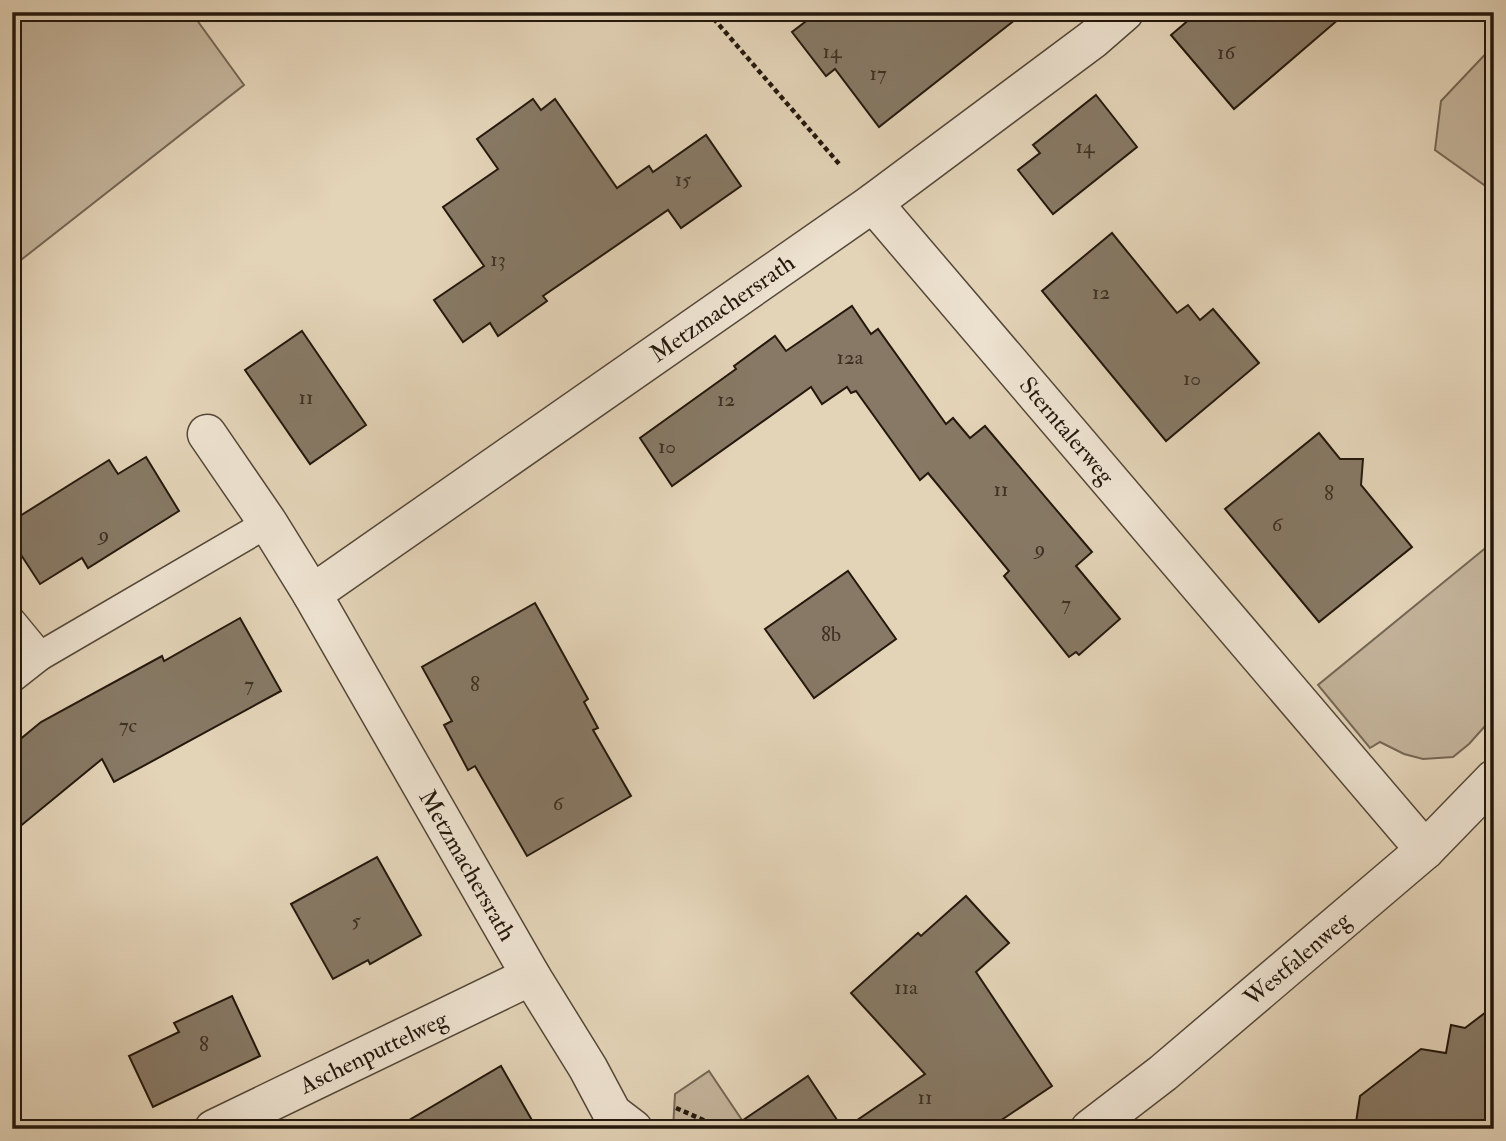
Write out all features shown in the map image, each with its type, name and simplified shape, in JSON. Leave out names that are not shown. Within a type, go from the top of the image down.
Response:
[{"type":"street","name":"Metzmachersrath","points":[[312,594],[873,203],[1093,39],[1124,12]]},
{"type":"street","name":"Sterntalerweg","points":[[873,203],[1425,850]]},
{"type":"street","name":"Metzmachersrath","points":[[207,434],[268,523],[312,594],[612,1113],[633,1129]]},
{"type":"street","name":"Westfalenweg","points":[[1090,1129],[1163,1073],[1425,850],[1494,779]]},
{"type":"street","name":"Aschenputtelweg","points":[[214,1129],[531,976]]},
{"type":"lane","points":[[12,678],[40,656],[268,523]]},
{"type":"lane","points":[[12,621],[40,656]]},
{"type":"lane","points":[[12,662],[40,656]]},
{"type":"path","points":[[708,12],[873,203]]},
{"type":"shaded area","points":[[12,12],[191,12],[244,85],[12,267]]},
{"type":"shaded area","points":[[1494,45],[1494,192],[1435,150],[1441,101]]},
{"type":"shaded area","points":[[1494,541],[1494,716],[1469,744],[1453,757],[1423,759],[1404,754],[1380,742],[1370,748],[1318,685]]},
{"type":"shaded area","points":[[709,1071],[748,1129],[673,1129],[675,1094]]},
{"type":"building","points":[[818,12],[1025,12],[879,127],[835,69],[826,76],[792,32]]},
{"type":"building","points":[[1198,12],[1347,12],[1234,109],[1171,35]]},
{"type":"building","points":[[1096,95],[1137,147],[1053,214],[1018,170],[1040,153],[1033,145]]},
{"type":"building","points":[[533,99],[541,110],[555,99],[617,188],[649,166],[653,172],[706,135],[741,186],[681,228],[668,210],[543,296],[547,301],[498,336],[490,323],[463,342],[434,300],[484,266],[443,207],[498,169],[477,139]]},
{"type":"building","points":[[1112,233],[1177,313],[1188,305],[1200,320],[1213,309],[1259,363],[1166,441],[1042,291]]},
{"type":"building","points":[[852,306],[871,334],[878,329],[946,424],[953,418],[970,438],[985,426],[1092,552],[1076,566],[1120,619],[1079,655],[1076,652],[1069,657],[1004,576],[1009,571],[928,473],[920,480],[856,391],[851,393],[847,387],[822,404],[811,387],[672,486],[640,438],[736,369],[734,366],[775,336],[786,351]]},
{"type":"building","points":[[302,331],[366,425],[310,464],[245,370]]},
{"type":"building","points":[[1319,433],[1340,459],[1363,459],[1361,485],[1412,547],[1319,622],[1225,509]]},
{"type":"building","points":[[146,457],[179,511],[88,568],[82,558],[40,584],[12,541],[12,521],[109,460],[118,474]]},
{"type":"building","points":[[848,571],[896,639],[814,698],[765,629]]},
{"type":"building","points":[[535,603],[588,699],[584,702],[598,728],[593,730],[631,796],[527,856],[475,766],[468,770],[444,725],[452,721],[422,667]]},
{"type":"building","points":[[240,618],[281,691],[114,782],[102,759],[12,833],[12,746],[41,722],[162,656],[164,661]]},
{"type":"building","points":[[377,857],[421,935],[370,964],[368,960],[333,979],[291,904]]},
{"type":"building","points":[[966,896],[1009,943],[976,972],[1052,1086],[988,1129],[844,1129],[925,1074],[851,993],[918,933],[921,936]]},
{"type":"building","points":[[232,996],[260,1056],[153,1107],[129,1056],[179,1032],[174,1023]]},
{"type":"building","points":[[1494,1006],[1494,1129],[1355,1129],[1360,1096],[1421,1049],[1446,1053],[1451,1025],[1465,1028]]},
{"type":"building","points":[[501,1066],[537,1129],[394,1129]]},
{"type":"building","points":[[808,1076],[843,1129],[730,1129]]}]
